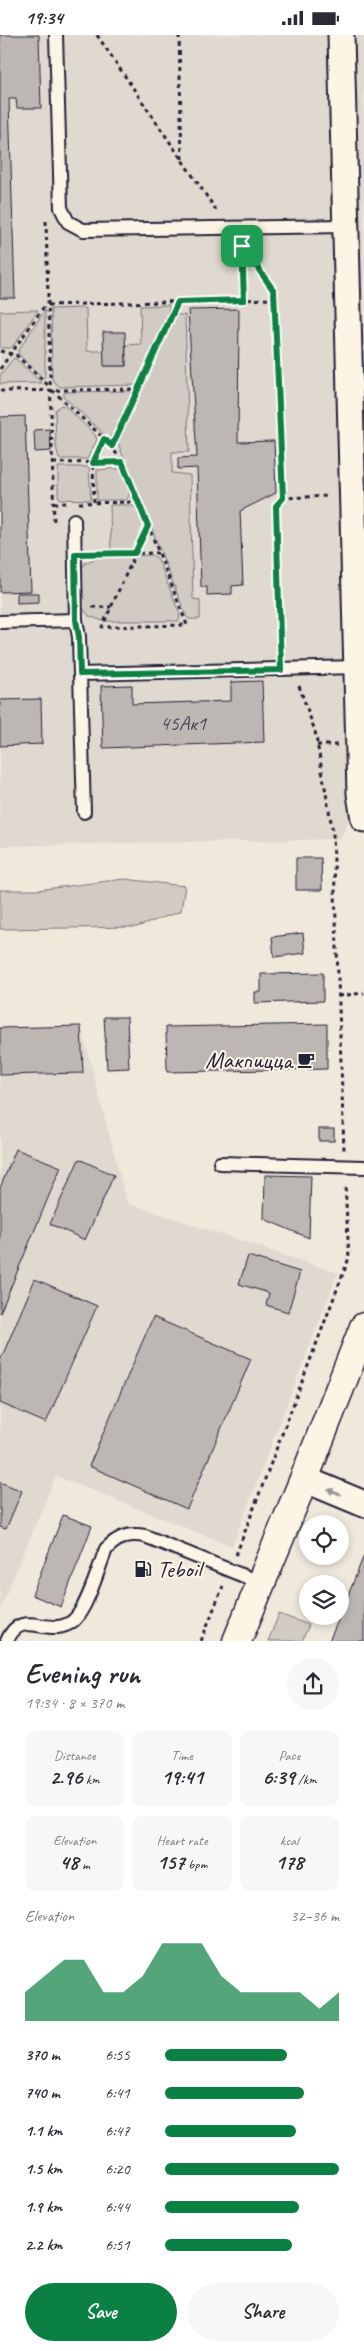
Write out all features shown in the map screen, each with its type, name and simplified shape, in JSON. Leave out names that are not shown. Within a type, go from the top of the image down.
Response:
[{"type":"street","points":[[341,35],[360,794],[364,819]]},
{"type":"street","points":[[237,1641],[364,1327]]},
{"type":"street","points":[[304,1479],[364,1504]]},
{"type":"lane","points":[[56,35],[61,208],[68,222],[83,230],[346,226]]},
{"type":"lane","points":[[74,520],[84,812]]},
{"type":"lane","points":[[0,622],[76,620]]},
{"type":"lane","points":[[80,674],[357,667]]},
{"type":"lane","points":[[220,1163],[364,1167]]},
{"type":"lane","points":[[7,1641],[15,1628],[21,1625],[34,1624],[52,1629],[63,1627],[73,1622],[80,1613],[106,1549],[114,1541],[124,1536],[134,1534],[145,1536],[261,1583]]},
{"type":"path","points":[[97,35],[182,163],[274,291],[283,498],[276,506],[281,670]]},
{"type":"path","points":[[179,35],[182,163]]},
{"type":"path","points":[[46,212],[55,533]]},
{"type":"path","points":[[242,246],[244,300]]},
{"type":"path","points":[[48,303],[274,299]]},
{"type":"path","points":[[112,446],[178,302]]},
{"type":"path","points":[[0,369],[48,303]]},
{"type":"path","points":[[0,351],[11,353],[112,446],[122,462],[148,526],[187,625],[102,627],[148,526]]},
{"type":"path","points":[[0,391],[139,389]]},
{"type":"path","points":[[94,502],[93,463],[104,439]]},
{"type":"path","points":[[53,463],[122,462]]},
{"type":"path","points":[[283,498],[353,496]]},
{"type":"path","points":[[54,503],[138,502]]},
{"type":"path","points":[[75,554],[158,553]]},
{"type":"path","points":[[339,996],[364,993]]},
{"type":"shaded area","points":[[0,35],[364,35],[364,789],[340,839],[0,846]]},
{"type":"shaded area","points":[[169,305],[169,316],[136,385],[60,387],[52,380],[51,309],[86,308],[87,351],[104,351],[105,366],[126,366],[126,345],[141,344],[140,306]]},
{"type":"shaded area","points":[[38,310],[14,345],[10,348],[0,348],[0,311]]},
{"type":"shaded area","points":[[45,310],[45,377],[43,378],[19,355],[18,351]]},
{"type":"shaded area","points":[[175,315],[185,315],[189,452],[172,452],[172,473],[190,475],[193,599],[200,600],[200,619],[189,619],[186,616],[118,443]]},
{"type":"shaded area","points":[[14,358],[42,383],[0,384],[0,375]]},
{"type":"shaded area","points":[[130,391],[133,396],[114,435],[108,438],[63,396],[65,392]]},
{"type":"shaded area","points":[[61,405],[66,407],[95,435],[97,440],[87,459],[59,459],[56,446],[55,410]]},
{"type":"shaded area","points":[[58,467],[89,467],[91,500],[60,499],[58,495]]},
{"type":"shaded area","points":[[116,469],[124,472],[130,489],[126,500],[97,500],[97,470]]},
{"type":"shaded area","points":[[110,505],[130,505],[140,513],[144,527],[133,550],[111,551]]},
{"type":"shaded area","points":[[152,555],[158,559],[180,615],[179,621],[103,621],[89,616],[81,606],[81,570],[85,563],[98,557]]},
{"type":"shaded area","points":[[124,879],[185,886],[181,911],[137,927],[0,929],[0,890],[37,890]]},
{"type":"shaded area","points":[[81,1026],[127,1203],[338,1273],[232,1546],[56,1476],[0,1609],[0,1028]]},
{"type":"shaded area","points":[[279,1614],[299,1621],[299,1625],[309,1625],[302,1641],[268,1641]]},
{"type":"building","points":[[0,35],[39,35],[41,108],[17,108],[16,99],[9,99],[15,298],[0,298]]},
{"type":"building","points":[[239,309],[238,442],[274,441],[276,493],[240,511],[243,585],[232,586],[232,594],[207,595],[207,587],[201,587],[197,468],[178,469],[178,458],[197,457],[188,310]]},
{"type":"building","points":[[103,332],[125,332],[126,366],[104,366]]},
{"type":"building","points":[[25,416],[31,591],[0,592],[0,417]]},
{"type":"building","points":[[50,429],[51,451],[35,452],[34,430]]},
{"type":"building","points":[[17,593],[39,593],[39,602],[17,603]]},
{"type":"building","points":[[262,681],[264,742],[103,748],[101,686],[132,685],[132,704],[231,701],[231,682]]},
{"type":"building","points":[[41,699],[42,744],[0,746],[0,700]]},
{"type":"building","points":[[296,858],[321,858],[322,890],[296,890]]},
{"type":"building","points":[[303,933],[305,953],[274,957],[272,937]]},
{"type":"building","points":[[323,973],[323,1001],[255,1003],[255,992],[261,992],[261,974]]},
{"type":"building","points":[[104,1017],[127,1017],[129,1068],[107,1069]]},
{"type":"building","points":[[327,1024],[327,1069],[167,1072],[166,1027]]},
{"type":"building","points":[[81,1026],[83,1073],[0,1075],[0,1028]]},
{"type":"building","points":[[319,1129],[334,1129],[334,1141],[319,1141]]},
{"type":"building","points":[[16,1149],[61,1167],[0,1313],[0,1188]]},
{"type":"building","points":[[79,1159],[114,1175],[85,1240],[50,1224]]},
{"type":"building","points":[[265,1175],[311,1176],[309,1238],[264,1219]]},
{"type":"building","points":[[248,1256],[300,1272],[288,1312],[266,1305],[269,1293],[239,1284]]},
{"type":"building","points":[[35,1279],[97,1306],[46,1423],[0,1403],[0,1361]]},
{"type":"building","points":[[153,1317],[251,1359],[187,1509],[89,1466]]},
{"type":"building","points":[[0,1482],[22,1491],[6,1529],[0,1527]]},
{"type":"building","points":[[63,1515],[92,1526],[61,1607],[32,1595]]},
{"type":"building","points":[[364,1555],[364,1641],[329,1641],[336,1625],[349,1625],[349,1593]]},
{"type":"place","name":"Макпицца","points":[[306,1060]]},
{"type":"place","name":"Teboil","points":[[143,1569]]},
{"type":"route","points":[[242,246],[274,291],[283,498],[276,506],[281,670],[80,674],[79,637],[76,620],[75,554],[135,553],[148,526],[122,462],[93,463],[104,439],[112,446],[178,302],[244,300],[242,246]]}]
